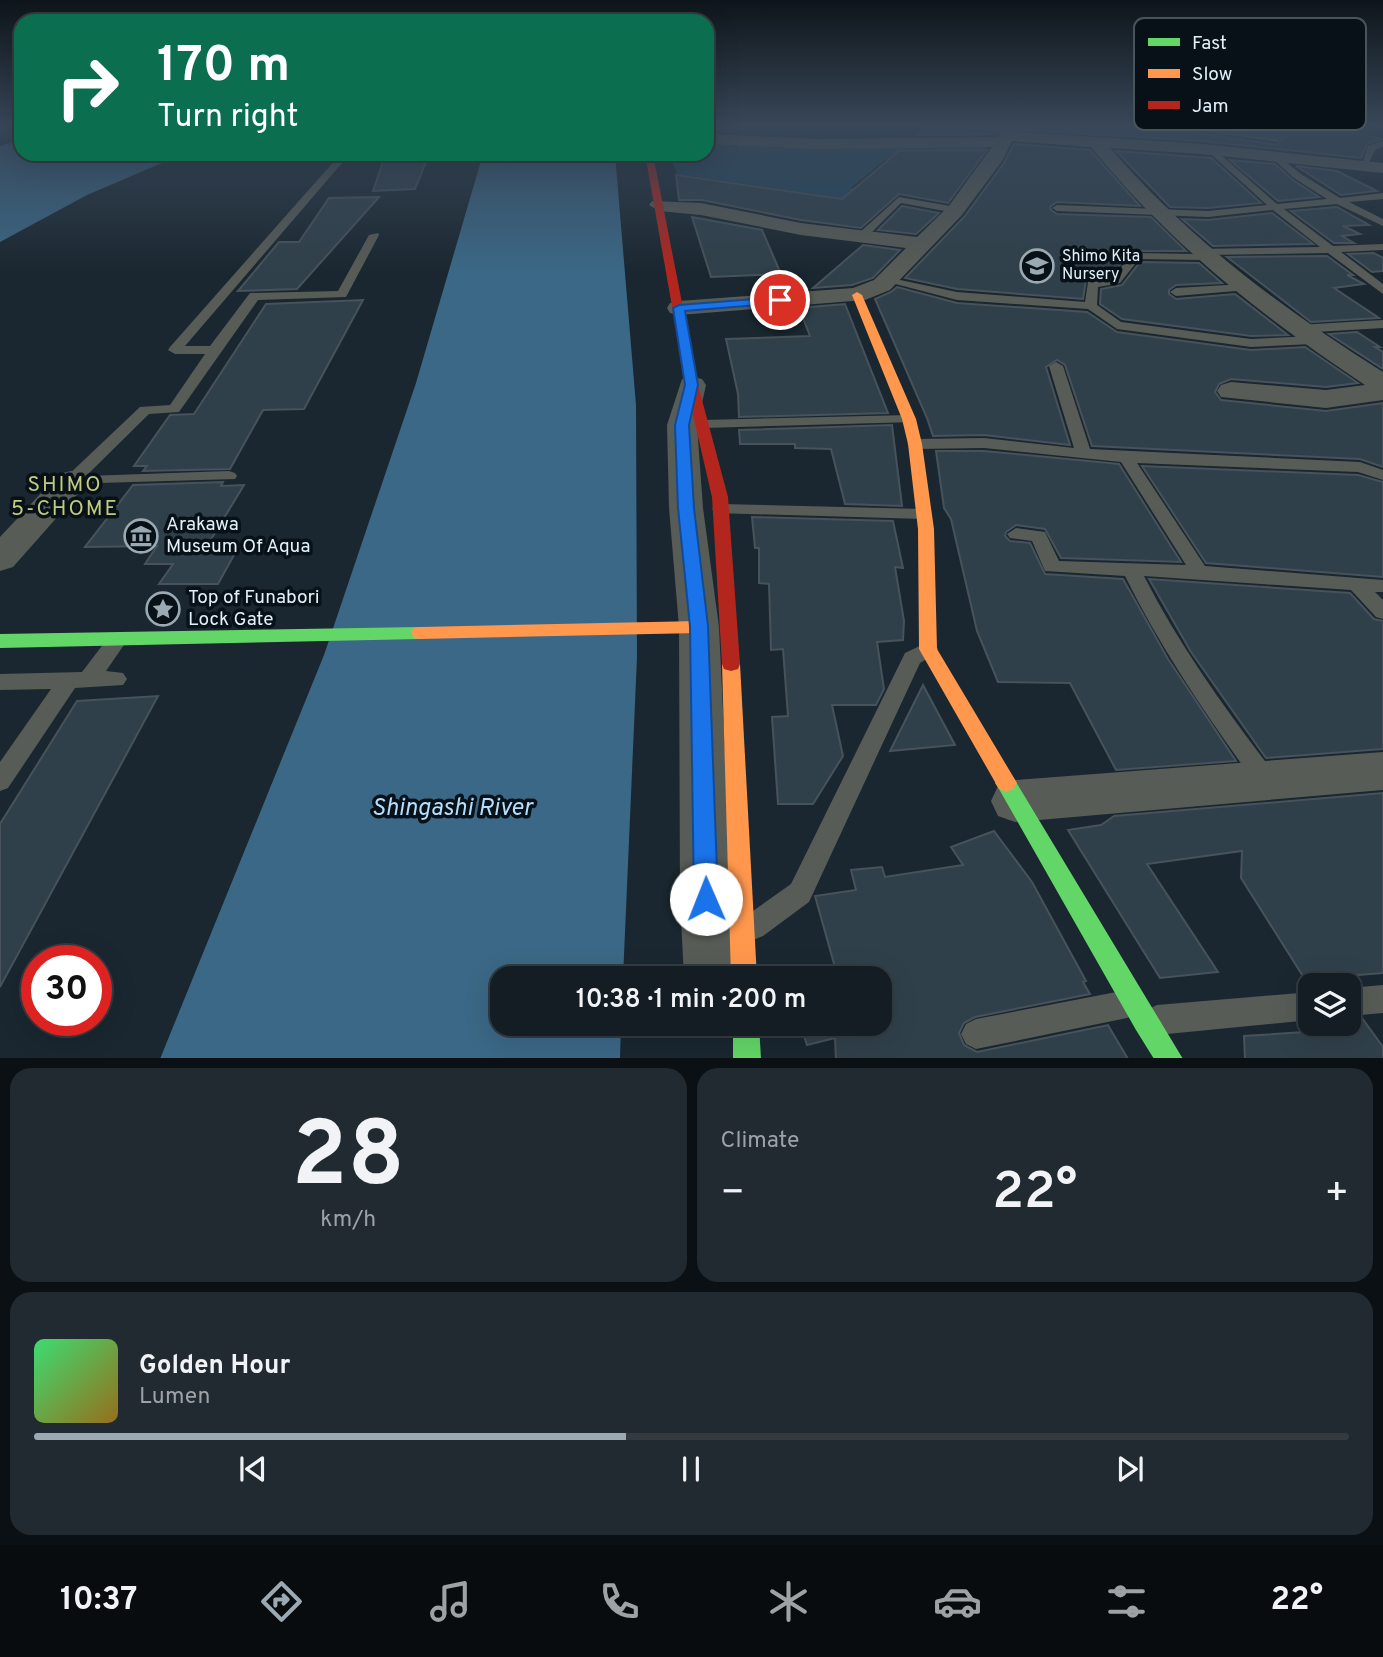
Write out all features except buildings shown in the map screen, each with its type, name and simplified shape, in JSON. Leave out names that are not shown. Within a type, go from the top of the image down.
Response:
[{"type":"street","points":[[653,174],[692,385],[721,509],[730,627],[743,966]]},
{"type":"street","points":[[679,308],[857,295],[886,280],[956,210],[983,174]]},
{"type":"street","points":[[1125,174],[1201,255],[1306,335],[1383,384]]},
{"type":"street","points":[[659,205],[701,209],[801,229],[922,244]]},
{"type":"street","points":[[857,295],[909,419],[915,444],[923,514],[928,649],[1139,1012],[1169,1058]]},
{"type":"street","points":[[692,385],[682,425],[686,508],[699,626],[706,899],[711,966]]},
{"type":"street","points":[[1231,391],[1326,399],[1383,391]]},
{"type":"street","points":[[0,559],[71,481]]},
{"type":"street","points":[[0,641],[699,626]]},
{"type":"street","points":[[1015,801],[1383,771]]},
{"type":"street","points":[[716,1036],[718,1058]]},
{"type":"street","points":[[746,1036],[747,1058]]},
{"type":"lane","points":[[214,350],[175,350],[327,174]]},
{"type":"lane","points":[[1238,174],[1275,207],[1383,290]]},
{"type":"lane","points":[[1293,174],[1383,223]]},
{"type":"lane","points":[[1057,208],[1208,214],[1383,196]]},
{"type":"lane","points":[[862,236],[899,200],[956,210]]},
{"type":"lane","points":[[71,481],[145,410],[174,409],[254,296],[342,294],[374,235]]},
{"type":"lane","points":[[1091,306],[1092,284],[1116,281],[1136,256],[1383,247]]},
{"type":"lane","points":[[886,280],[957,296],[1091,306],[1117,325],[1251,343],[1383,324]]},
{"type":"lane","points":[[1176,292],[1244,288]]},
{"type":"lane","points":[[1056,366],[1083,453]]},
{"type":"lane","points":[[703,424],[909,419]]},
{"type":"lane","points":[[915,444],[984,443],[1126,458],[1360,467],[1383,475]]},
{"type":"lane","points":[[1126,458],[1199,572]]},
{"type":"lane","points":[[71,481],[229,476]]},
{"type":"lane","points":[[721,509],[923,514]]},
{"type":"lane","points":[[1016,534],[1040,536],[1052,567],[1199,572],[1383,586]]},
{"type":"lane","points":[[1132,570],[1149,606],[1203,695],[1266,780]]},
{"type":"lane","points":[[1357,584],[1383,612]]},
{"type":"lane","points":[[0,780],[78,680],[118,639]]},
{"type":"lane","points":[[742,936],[800,893],[912,658],[928,649]]},
{"type":"lane","points":[[0,682],[116,679]]},
{"type":"lane","points":[[1361,1001],[1383,999]]},
{"type":"lane","points":[[976,1034],[1139,1012],[1298,1006]]},
{"type":"shaded area","points":[[680,174],[868,174],[851,188],[895,196],[887,205]]},
{"type":"water","points":[[0,174],[135,174],[87,195],[0,242]]},
{"type":"water","name":"Shingashi River","points":[[477,174],[617,174],[636,405],[637,657],[624,966],[490,966],[490,1036],[621,1036],[620,1058],[160,1058],[324,655],[416,383]]},
{"type":"traffic: fast","points":[[0,641],[420,633]]},
{"type":"traffic: fast","points":[[1006,783],[1169,1058]]},
{"type":"traffic: fast","points":[[746,1036],[747,1058]]},
{"type":"traffic: slow","points":[[857,295],[909,419],[915,444],[926,529],[928,649],[1006,783]]},
{"type":"traffic: slow","points":[[420,633],[699,627]]},
{"type":"traffic: slow","points":[[731,664],[744,966]]},
{"type":"traffic: jam","points":[[653,174],[692,385],[720,497],[731,664]]},
{"type":"place","name":"Shimo Kita Nursery","points":[[1037,266]]},
{"type":"place","name":"Arakawa Museum Of Aqua","points":[[141,536]]},
{"type":"place","name":"Top of Funabori Lock Gate","points":[[163,609]]},
{"type":"district","name":"SHIMO 5-CHOME","points":[[65,497]]},
{"type":"route","points":[[706,899],[699,626],[686,508],[682,425],[692,385],[679,308],[780,300]]}]
